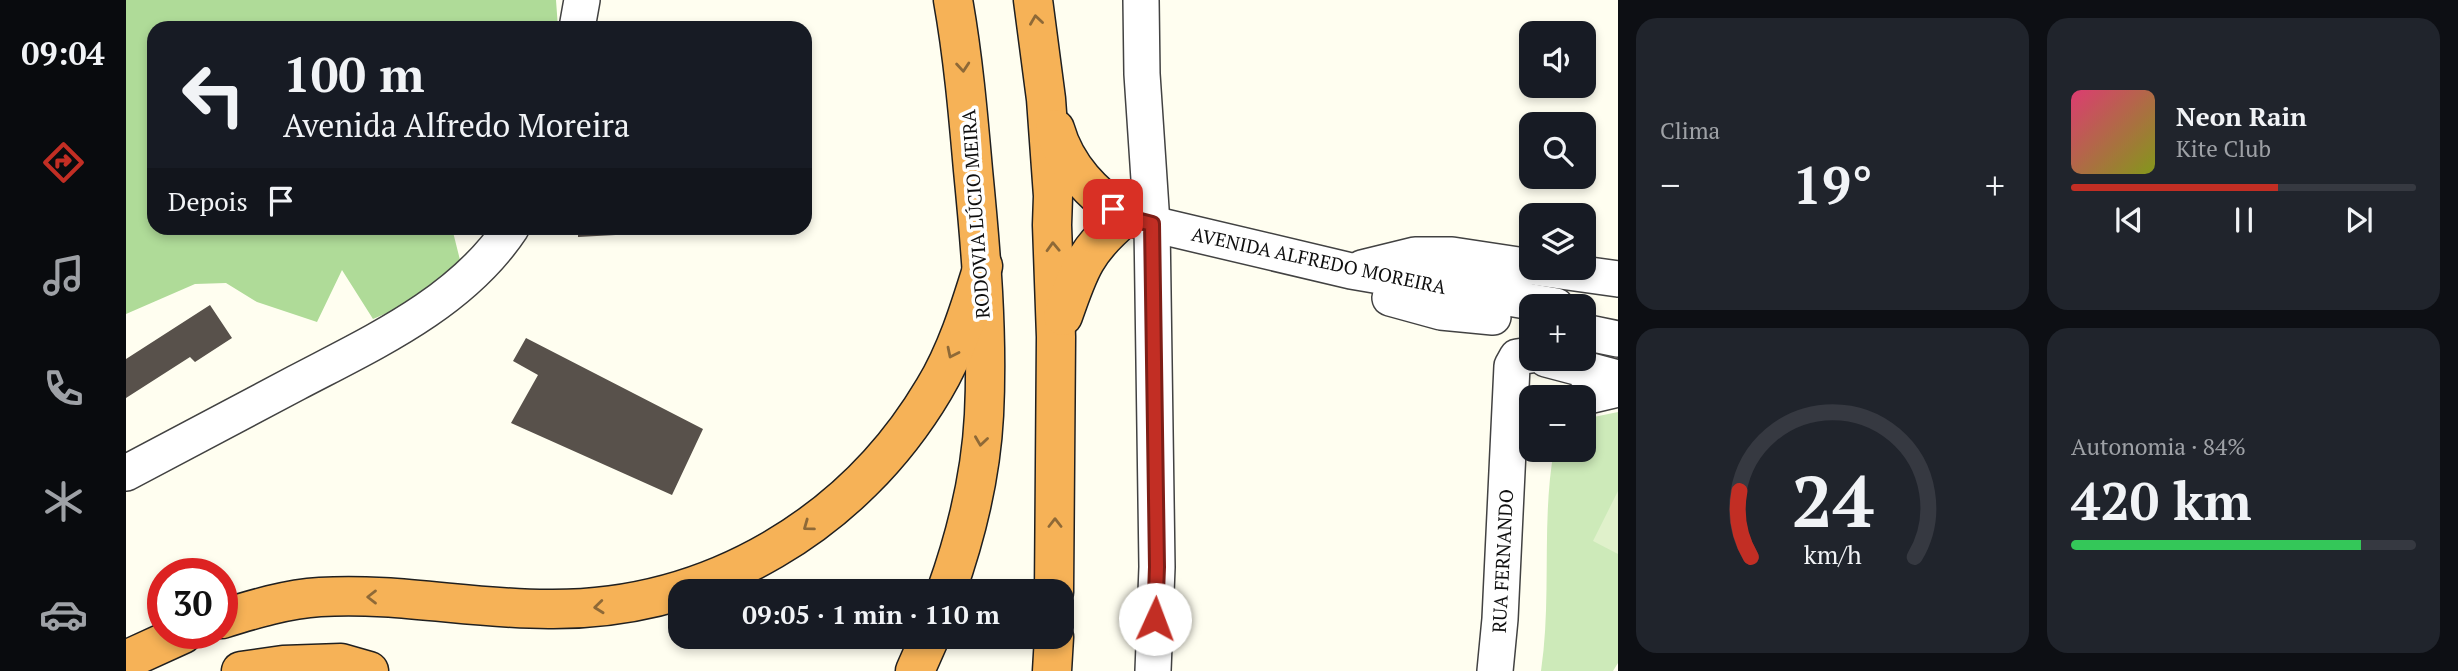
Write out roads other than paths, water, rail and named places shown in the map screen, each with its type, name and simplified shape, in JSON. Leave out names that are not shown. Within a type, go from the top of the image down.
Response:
[{"type":"highway","name":"RODOVIA LÚCIO MEIRA","points":[[951,579],[968,517],[984,416],[983,266],[961,46],[953,0]]},
{"type":"highway","points":[[1033,0],[1046,99],[1053,196],[1056,338],[1054,579]]},
{"type":"highway","points":[[1046,99],[1058,139],[1084,184],[1138,221]]},
{"type":"highway","points":[[1056,338],[1079,270],[1089,251],[1105,234],[1138,221]]},
{"type":"highway","points":[[238,614],[275,604],[320,597],[402,597],[502,609],[602,607],[676,592],[736,571],[765,555],[825,513],[896,447],[941,377],[962,332],[983,266]]},
{"type":"highway","points":[[126,660],[150,649]]},
{"type":"highway","points":[[915,671],[925,649]]},
{"type":"highway","points":[[1052,671],[1053,649]]},
{"type":"highway","points":[[241,671],[283,665],[341,663],[369,671]]},
{"type":"street","points":[[578,21],[582,0]]},
{"type":"street","points":[[1141,0],[1138,221],[1157,567],[1153,671]]},
{"type":"street","name":"AVENIDA ALFREDO MOREIRA","points":[[1138,221],[1351,271],[1519,306]]},
{"type":"street","points":[[126,473],[408,322],[466,281],[506,235]]},
{"type":"street","points":[[1351,271],[1415,255],[1452,255],[1519,265]]},
{"type":"street","points":[[1596,276],[1618,279]]},
{"type":"street","points":[[1596,313],[1618,317]]},
{"type":"street","points":[[1596,334],[1618,339]]},
{"type":"street","points":[[1591,371],[1618,378]]},
{"type":"street","points":[[1596,394],[1618,389]]},
{"type":"street","name":"RUA FERNANDO","points":[[1495,671],[1519,443]]}]
